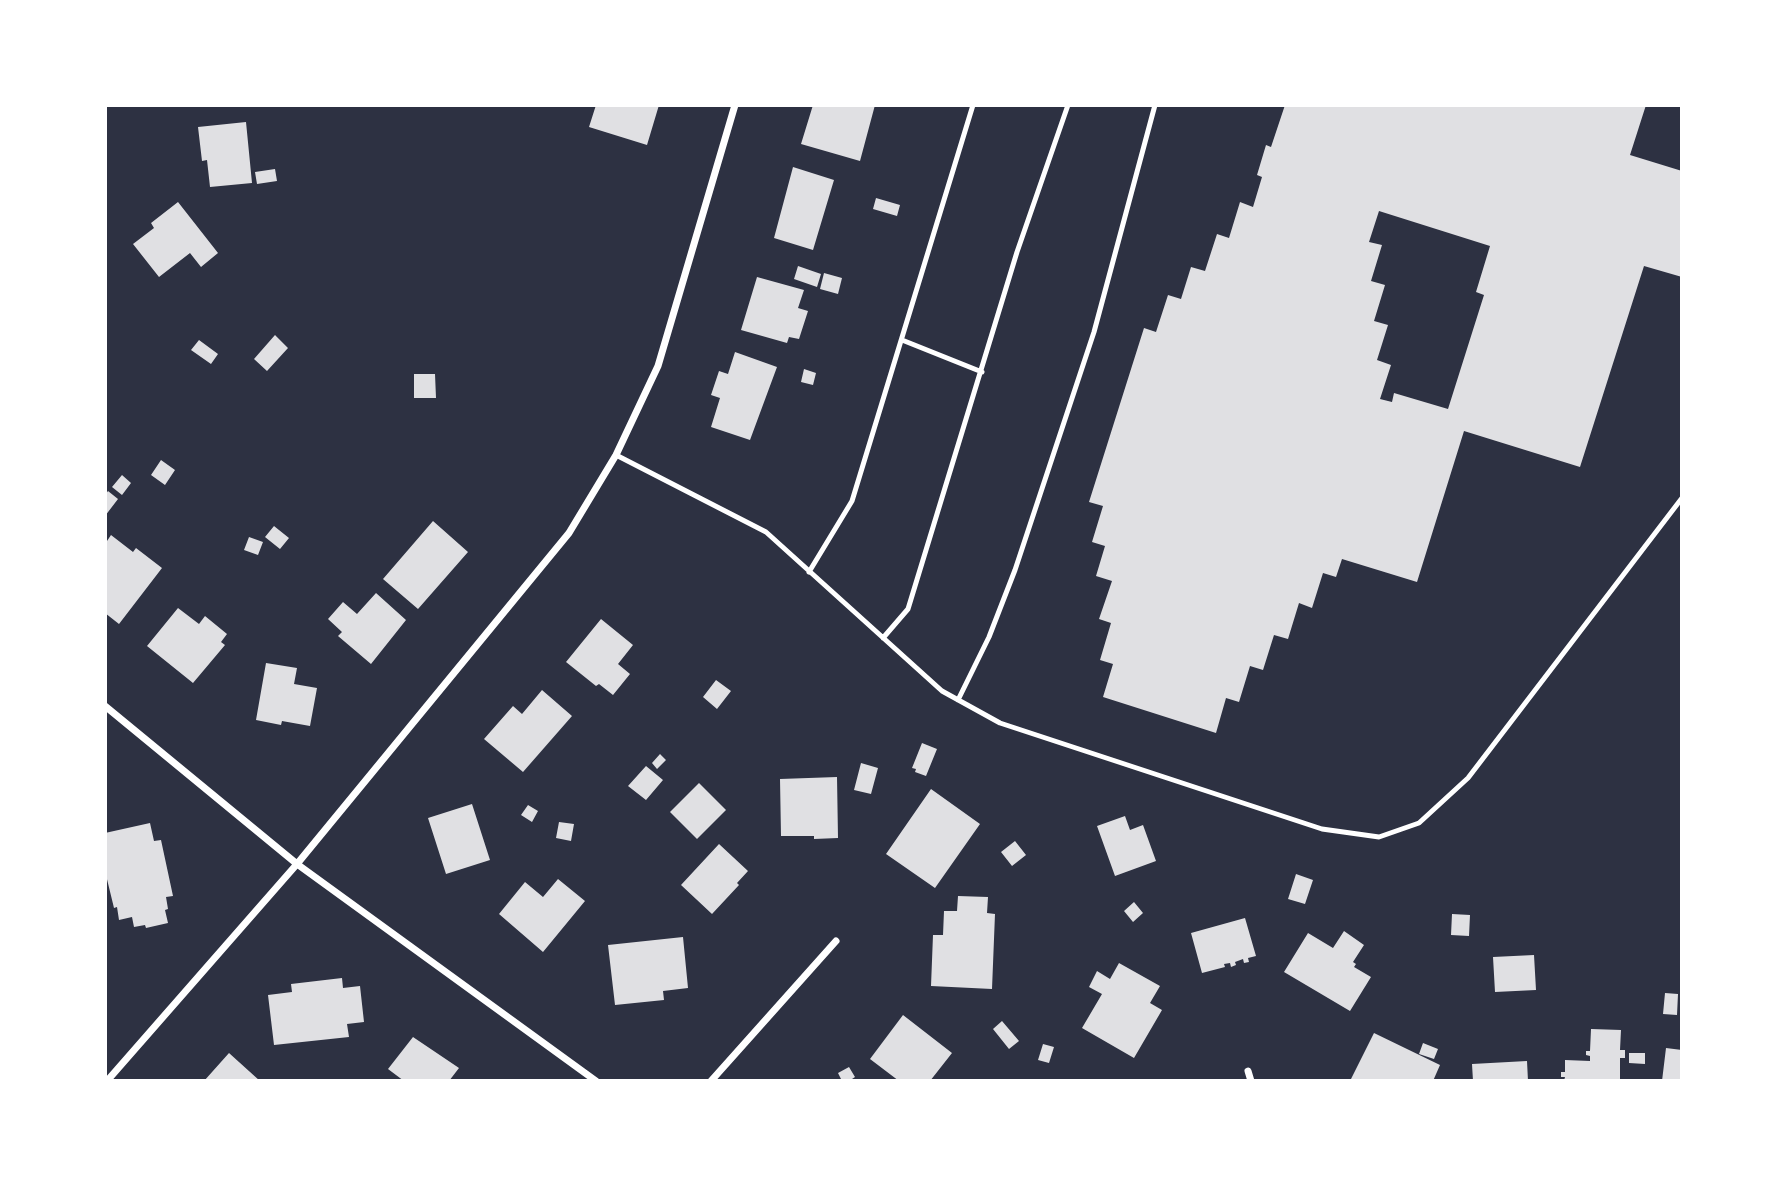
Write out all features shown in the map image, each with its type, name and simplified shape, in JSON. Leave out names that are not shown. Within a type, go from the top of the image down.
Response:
[{"type":"street","points":[[107,1081],[298,864],[569,533],[616,456],[658,366],[735,105]]},
{"type":"street","points":[[105,706],[298,864],[596,1081]]},
{"type":"street","points":[[711,1081],[836,941]]},
{"type":"street","points":[[1248,1071],[1251,1081]]},
{"type":"lane","points":[[809,572],[852,501],[973,105]]},
{"type":"lane","points":[[883,638],[908,610],[1017,252],[1068,105]]},
{"type":"lane","points":[[958,700],[989,637],[1015,570],[1081,372],[1155,105]]},
{"type":"lane","points":[[902,340],[982,372]]},
{"type":"lane","points":[[616,456],[766,532],[942,691],[1000,723],[1322,829],[1379,837],[1419,824],[1468,778],[1682,498]]},
{"type":"building","points":[[596,105],[659,105],[647,145],[589,127]]},
{"type":"building","points":[[813,105],[875,105],[860,161],[801,144]]},
{"type":"building","points":[[1285,105],[1646,105],[1630,155],[1682,171],[1682,277],[1644,266],[1580,467],[1464,431],[1417,582],[1342,559],[1336,577],[1323,573],[1312,608],[1299,603],[1288,639],[1274,635],[1263,670],[1250,666],[1239,702],[1226,698],[1216,733],[1103,697],[1113,664],[1100,660],[1111,623],[1099,619],[1112,581],[1096,576],[1105,546],[1092,542],[1103,506],[1089,502],[1144,328],[1156,332],[1168,295],[1181,299],[1191,267],[1205,271],[1217,234],[1229,238],[1240,202],[1253,207],[1262,177],[1257,175],[1266,145],[1271,147]],"holes":[[[1379,211],[1490,246],[1476,292],[1484,295],[1448,409],[1394,393],[1392,402],[1380,399],[1391,365],[1377,360],[1388,325],[1374,321],[1385,285],[1371,281],[1382,245],[1369,242]]]},
{"type":"building","points":[[246,122],[252,183],[210,187],[207,160],[202,161],[198,127]]},
{"type":"building","points":[[793,167],[834,180],[813,250],[774,238]]},
{"type":"building","points":[[275,169],[277,181],[257,184],[255,172]]},
{"type":"building","points":[[876,198],[900,205],[897,216],[873,209]]},
{"type":"building","points":[[178,202],[218,253],[201,267],[190,253],[159,277],[133,244],[154,228],[151,223]]},
{"type":"building","points":[[798,266],[821,274],[817,287],[794,279]]},
{"type":"building","points":[[824,273],[842,278],[838,294],[820,289]]},
{"type":"building","points":[[757,277],[804,290],[798,308],[808,311],[799,339],[789,337],[787,343],[741,330]]},
{"type":"building","points":[[275,335],[288,348],[267,371],[254,359]]},
{"type":"building","points":[[199,340],[218,354],[211,364],[191,350]]},
{"type":"building","points":[[735,352],[777,367],[750,440],[711,427],[720,398],[711,395],[719,371],[728,374]]},
{"type":"building","points":[[804,369],[816,373],[813,385],[801,382]]},
{"type":"building","points":[[414,374],[435,374],[436,398],[414,398]]},
{"type":"building","points":[[161,460],[175,470],[165,485],[151,475]]},
{"type":"building","points":[[122,475],[131,483],[122,495],[112,487]]},
{"type":"building","points":[[108,491],[118,499],[105,516],[105,495]]},
{"type":"building","points":[[433,521],[468,552],[418,609],[383,579]]},
{"type":"building","points":[[274,526],[289,538],[280,549],[265,537]]},
{"type":"building","points":[[111,535],[133,552],[136,548],[162,568],[119,624],[105,613],[105,544]]},
{"type":"building","points":[[249,537],[263,542],[258,555],[244,550]]},
{"type":"building","points":[[376,593],[406,620],[371,664],[338,636],[342,632],[328,619],[343,602],[357,614]]},
{"type":"building","points":[[178,608],[199,624],[205,616],[227,634],[221,642],[225,645],[193,683],[147,646]]},
{"type":"building","points":[[601,619],[633,645],[618,664],[630,674],[613,695],[599,684],[596,686],[566,662]]},
{"type":"building","points":[[266,663],[297,668],[294,684],[317,688],[310,726],[282,721],[281,725],[256,720]]},
{"type":"building","points":[[716,680],[731,691],[717,709],[703,697]]},
{"type":"building","points":[[542,690],[572,716],[523,772],[484,739],[513,706],[522,714]]},
{"type":"building","points":[[922,743],[937,749],[926,776],[912,768]]},
{"type":"building","points":[[660,754],[666,760],[657,769],[652,763]]},
{"type":"building","points":[[861,763],[878,768],[871,794],[854,790]]},
{"type":"building","points":[[646,766],[663,780],[646,800],[628,786]]},
{"type":"building","points":[[837,777],[838,838],[781,836],[780,779]]},
{"type":"building","points":[[699,783],[726,810],[697,839],[670,812]]},
{"type":"building","points":[[931,789],[980,824],[935,888],[886,854]]},
{"type":"building","points":[[472,804],[490,860],[446,874],[428,818]]},
{"type":"building","points":[[528,805],[538,811],[532,822],[521,815]]},
{"type":"building","points":[[1125,816],[1130,830],[1143,825],[1156,861],[1115,876],[1097,826]]},
{"type":"building","points":[[559,822],[574,824],[571,841],[556,838]]},
{"type":"building","points":[[150,823],[154,841],[161,840],[173,896],[166,897],[168,923],[146,928],[145,925],[134,927],[132,917],[119,920],[117,907],[114,908],[105,871],[105,833]]},
{"type":"building","points":[[1015,841],[1026,855],[1012,866],[1001,852]]},
{"type":"building","points":[[719,844],[748,871],[712,914],[681,885]]},
{"type":"building","points":[[1296,874],[1313,880],[1305,904],[1288,899]]},
{"type":"building","points":[[558,879],[585,901],[543,952],[499,914],[525,882],[543,897]]},
{"type":"building","points":[[958,896],[988,897],[987,913],[995,914],[992,989],[931,986],[933,935],[943,935],[944,911],[957,911]]},
{"type":"building","points":[[1134,902],[1143,913],[1133,922],[1124,911]]},
{"type":"building","points":[[1452,914],[1470,915],[1469,936],[1451,935]]},
{"type":"building","points":[[1245,918],[1256,956],[1248,958],[1249,962],[1244,963],[1243,959],[1231,967],[1230,963],[1224,964],[1225,967],[1202,973],[1191,933]]},
{"type":"building","points":[[1344,931],[1364,945],[1353,962],[1356,964],[1354,967],[1371,977],[1350,1011],[1284,972],[1308,933],[1333,948]]},
{"type":"building","points":[[683,937],[688,988],[663,991],[664,1000],[615,1005],[608,945]]},
{"type":"building","points":[[1534,955],[1536,990],[1495,992],[1493,957]]},
{"type":"building","points":[[1119,963],[1160,986],[1150,1003],[1162,1010],[1134,1058],[1082,1028],[1102,994],[1089,987],[1097,971],[1110,979]]},
{"type":"building","points":[[342,978],[343,988],[360,986],[364,1022],[347,1024],[349,1037],[274,1045],[268,995],[292,992],[291,984]]},
{"type":"building","points":[[1665,993],[1678,994],[1677,1015],[1663,1014]]},
{"type":"building","points":[[903,1015],[952,1053],[930,1081],[899,1081],[870,1059]]},
{"type":"building","points":[[1002,1021],[1019,1041],[1009,1049],[993,1029]]},
{"type":"building","points":[[1591,1029],[1621,1030],[1620,1050],[1625,1050],[1625,1058],[1620,1058],[1620,1081],[1564,1081],[1565,1077],[1561,1077],[1561,1072],[1565,1072],[1565,1060],[1590,1061],[1586,1051],[1590,1051]]},
{"type":"building","points":[[1374,1033],[1440,1065],[1433,1081],[1350,1081]]},
{"type":"building","points":[[413,1037],[459,1068],[449,1081],[404,1081],[388,1069]]},
{"type":"building","points":[[1423,1043],[1438,1049],[1434,1059],[1419,1054]]},
{"type":"building","points":[[1043,1044],[1054,1047],[1049,1063],[1038,1060]]},
{"type":"building","points":[[1666,1048],[1682,1050],[1682,1081],[1662,1081]]},
{"type":"building","points":[[229,1053],[260,1081],[204,1081]]},
{"type":"building","points":[[1629,1053],[1645,1053],[1645,1064],[1629,1063]]},
{"type":"building","points":[[1527,1061],[1528,1081],[1473,1081],[1472,1064]]},
{"type":"building","points":[[849,1067],[855,1077],[842,1081],[838,1073]]}]
